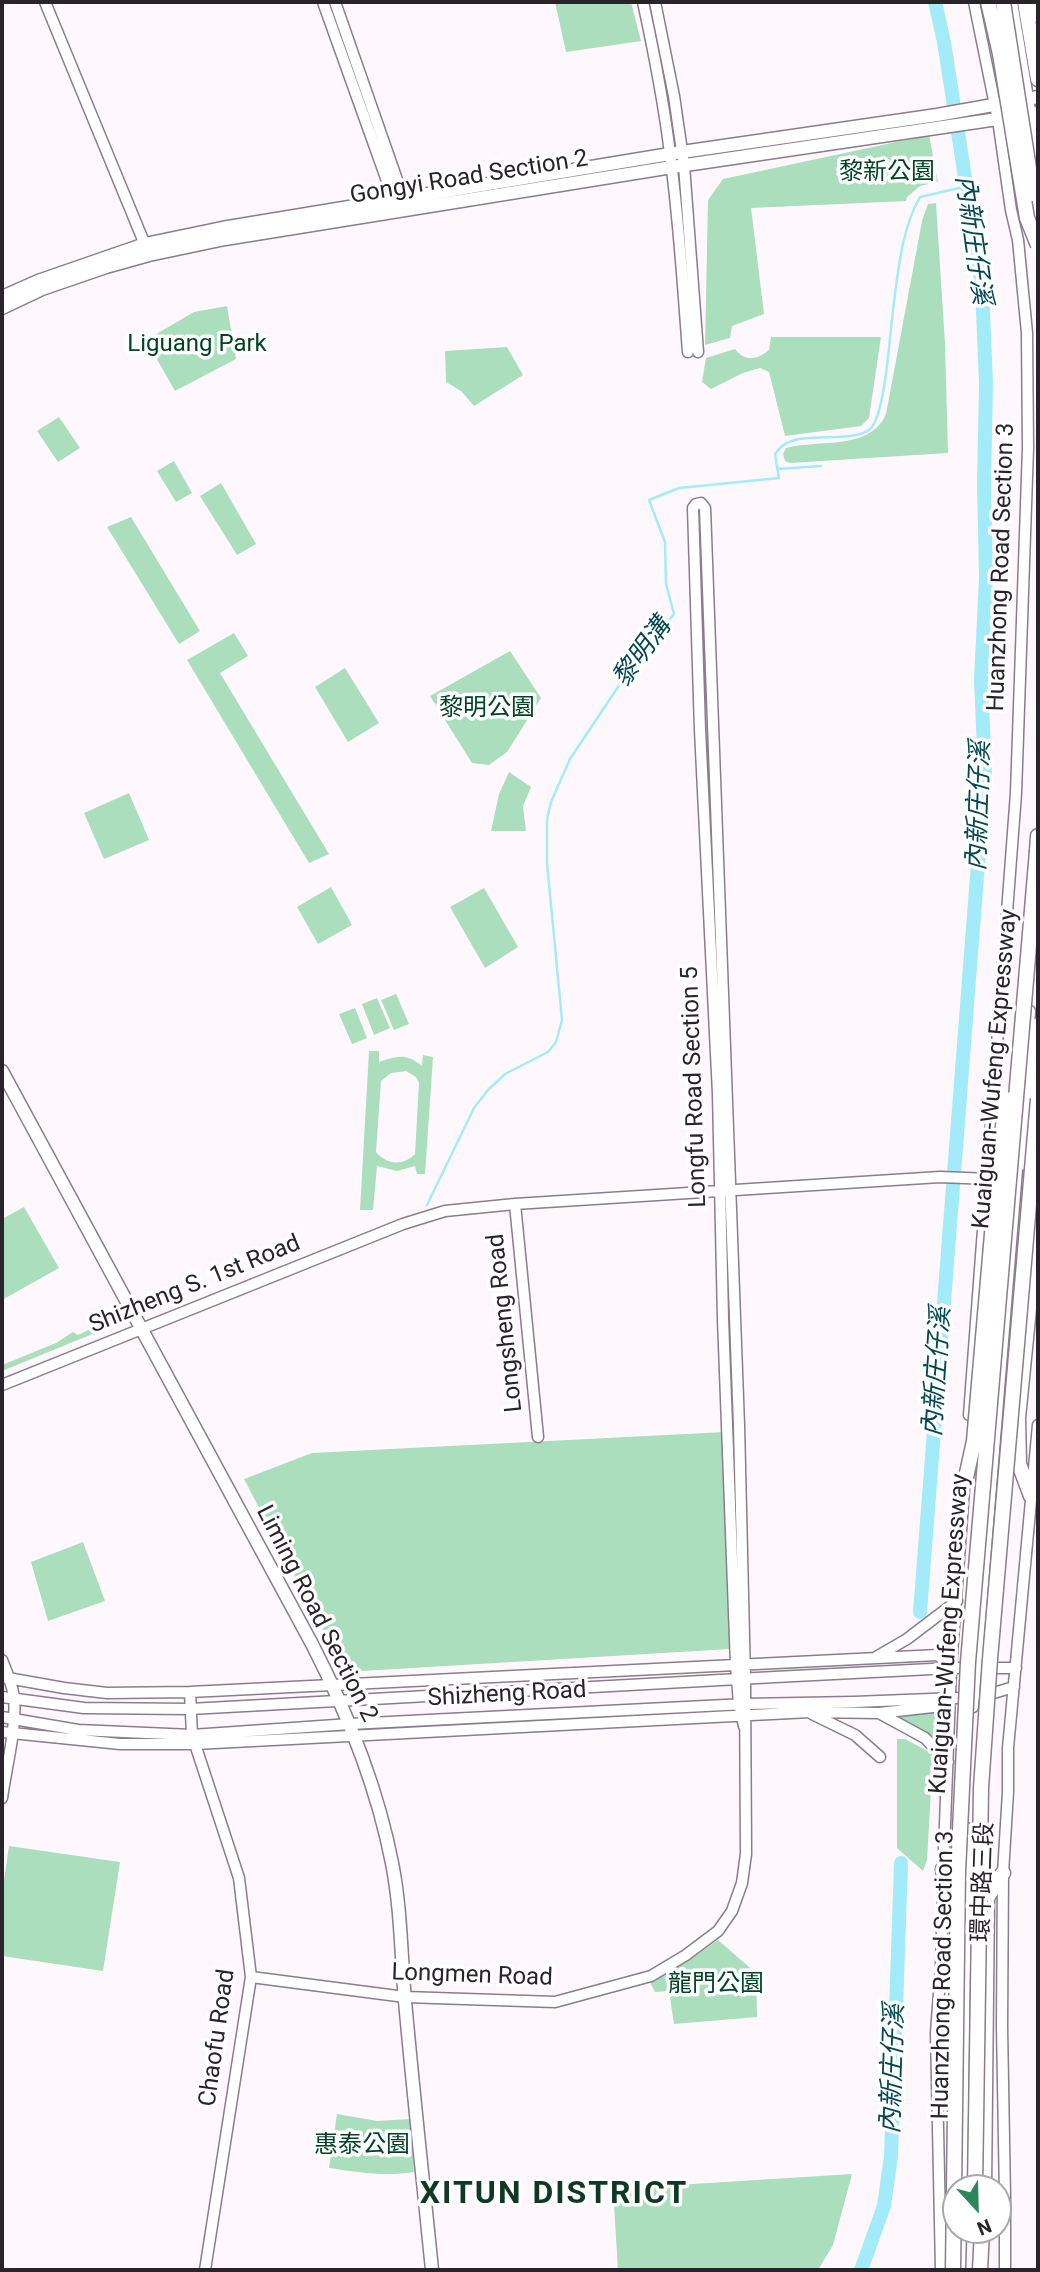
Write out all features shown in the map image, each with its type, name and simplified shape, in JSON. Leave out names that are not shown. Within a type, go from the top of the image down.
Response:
[{"type":"highway","points":[[988,2],[1002,67],[1027,218],[1038,245]]},
{"type":"highway","points":[[1003,2],[1038,231]]},
{"type":"highway","points":[[1025,2],[1038,79]]},
{"type":"highway","points":[[1035,2],[1038,15]]},
{"type":"highway","name":"Kuaiguan-Wufeng Expressway","points":[[953,2270],[958,1872],[967,1675],[1038,836]]},
{"type":"highway","points":[[965,1482],[974,1441],[1016,999],[1037,852]]},
{"type":"highway","name":"Kuaiguan-Wufeng Expressway","points":[[975,2174],[981,1788],[1038,1099]]},
{"type":"highway","points":[[1031,1496],[1019,1464],[1018,1418],[1038,1219]]},
{"type":"highway","points":[[943,1869],[948,1901],[943,2270]]},
{"type":"highway","points":[[984,2174],[987,1898],[1003,1872]]},
{"type":"highway","points":[[974,2244],[974,2270]]},
{"type":"highway","points":[[980,2270],[981,2244]]},
{"type":"main road","name":"Gongyi Road Section 2","points":[[2,297],[38,281],[147,249],[225,239],[398,203],[677,160],[1034,98]]},
{"type":"main road","name":"Gongyi Road Section 2","points":[[677,160],[1036,115]]},
{"type":"main road","name":"Gongyi Road Section 2","points":[[2,308],[42,289],[106,267],[147,249]]},
{"type":"main road","name":"Liming Road Section 2","points":[[2,1071],[333,1685],[368,1771],[393,1864],[432,2270]]},
{"type":"street","points":[[45,2],[147,249]]},
{"type":"street","points":[[323,2],[398,203]]},
{"type":"street","points":[[335,2],[398,203]]},
{"type":"street","points":[[643,2],[677,160]]},
{"type":"street","points":[[655,2],[674,96],[693,352]]},
{"type":"street","name":"Huanzhong Road Section 3","points":[[974,2],[990,106],[1018,240],[1027,332],[1028,448],[1016,793],[980,1179]]},
{"type":"street","points":[[1012,2],[1034,98]]},
{"type":"street","points":[[1018,2],[1034,98],[1038,158]]},
{"type":"street","name":"Longfu Road Section 5","points":[[725,1191],[700,743],[693,508],[701,503],[705,508],[740,1665]]},
{"type":"street","name":"Huanzhong Road Section 3","points":[[968,2174],[971,1870],[979,1668],[1020,1180],[1038,925]]},
{"type":"street","name":"Huanzhong Road Section 3","points":[[1020,1180],[1038,1023]]},
{"type":"street","name":"Shizheng S. 1st Road","points":[[2,1385],[404,1224],[445,1211],[515,1204],[940,1177],[980,1179]]},
{"type":"street","points":[[980,1179],[1038,1183]]},
{"type":"street","name":"環中路三段","points":[[943,2270],[936,2033],[941,1966],[951,1668],[965,1482],[980,1179]]},
{"type":"street","name":"Longsheng Road","points":[[515,1204],[538,1437]]},
{"type":"street","points":[[1031,1496],[1038,1424]]},
{"type":"street","name":"環中路三段","points":[[1005,2270],[1003,1872],[1009,1748],[1031,1496]]},
{"type":"street","points":[[874,1658],[906,1639],[957,1601]]},
{"type":"street","name":"Shizheng Road","points":[[6,1678],[107,1693],[190,1692],[938,1655],[951,1668]]},
{"type":"street","points":[[2,1660],[14,1699],[14,1719],[7,1732],[2,1798]]},
{"type":"street","name":"Longmen Road","points":[[250,1977],[405,1997],[555,2002],[652,1976],[686,1955],[714,1935],[732,1911],[742,1884],[746,1854],[740,1665]]},
{"type":"street","name":"Shizheng Road","points":[[2,1697],[84,1708],[190,1709],[951,1668],[1016,1668]]},
{"type":"street","name":"Shizheng Road","points":[[7,1732],[120,1745],[742,1704],[978,1697],[1014,1687]]},
{"type":"street","name":"Chaofu Road","points":[[190,1692],[193,1740],[239,1878],[250,1977],[205,2270]]},
{"type":"street","name":"Huanzhong Road Section 3","points":[[962,2174],[967,1787],[978,1697]]},
{"type":"street","name":"Shizheng Road","points":[[352,1729],[879,1713],[933,1707],[950,1698]]},
{"type":"street","points":[[854,1702],[925,1738],[948,1762]]},
{"type":"street","points":[[810,1713],[855,1735],[880,1757]]},
{"type":"street","name":"Shizheng Road","points":[[2,1717],[78,1730],[193,1740]]},
{"type":"street","points":[[939,2168],[962,2169]]},
{"type":"street","points":[[960,2270],[961,2244]]},
{"type":"street","points":[[968,2244],[968,2270]]},
{"type":"green space","points":[[555,2],[631,2],[641,41],[566,52]]},
{"type":"green space","name":"黎新公園","points":[[929,135],[938,182],[920,186],[906,201],[751,208],[764,314],[732,326],[730,338],[705,345],[708,200],[723,179]]},
{"type":"green space","name":"黎新公園","points":[[936,203],[945,344],[948,453],[790,463],[785,461],[783,454],[786,448],[856,439],[878,426],[886,414],[922,221],[928,204]]},
{"type":"green space","name":"Liguang Park","points":[[227,306],[236,359],[175,391],[146,340],[194,312]]},
{"type":"green space","points":[[771,337],[881,337],[869,418],[861,426],[785,436],[769,372],[760,368],[743,373],[711,389],[702,382],[706,358],[735,349],[747,358],[756,358],[769,350]]},
{"type":"green space","points":[[507,347],[523,375],[474,406],[461,391],[446,382],[445,351]]},
{"type":"green space","points":[[59,417],[80,448],[58,462],[37,431]]},
{"type":"green space","points":[[174,461],[192,493],[176,502],[157,471]]},
{"type":"green space","points":[[221,483],[256,544],[237,555],[200,496]]},
{"type":"green space","points":[[131,517],[200,631],[179,644],[107,527]]},
{"type":"green space","points":[[234,633],[248,656],[220,673],[329,854],[309,863],[187,660]]},
{"type":"green space","name":"黎明公園","points":[[510,651],[541,698],[507,752],[489,765],[472,763],[430,696]]},
{"type":"green space","points":[[345,668],[379,723],[348,742],[315,687]]},
{"type":"green space","points":[[509,772],[531,787],[523,806],[526,831],[491,831],[499,794]]},
{"type":"green space","points":[[129,793],[149,840],[104,859],[84,813]]},
{"type":"green space","points":[[331,887],[352,925],[318,944],[297,907]]},
{"type":"green space","points":[[484,888],[518,947],[485,968],[450,907]]},
{"type":"green space","points":[[396,994],[409,1024],[394,1030],[381,1000]]},
{"type":"green space","points":[[377,998],[390,1028],[374,1035],[362,1004]]},
{"type":"green space","points":[[355,1008],[367,1038],[352,1044],[339,1014]]},
{"type":"green space","points":[[369,1051],[379,1051],[379,1062],[402,1057],[422,1066],[423,1055],[433,1057],[425,1174],[417,1174],[415,1166],[397,1171],[377,1166],[373,1210],[360,1210]],"holes":[[[406,1071],[416,1077],[419,1083],[415,1154],[405,1161],[390,1162],[376,1152],[381,1081],[391,1073]]]},
{"type":"green space","points":[[24,1207],[59,1268],[2,1300],[2,1219]]},
{"type":"green space","points":[[113,1318],[117,1324],[2,1371],[2,1365],[56,1343],[73,1332],[78,1335]]},
{"type":"green space","points":[[725,1432],[730,1649],[345,1672],[244,1479],[312,1453]]},
{"type":"green space","points":[[83,1542],[105,1601],[48,1621],[31,1562]]},
{"type":"green space","points":[[900,1714],[941,1714],[937,1741],[911,1723],[893,1717]]},
{"type":"green space","points":[[897,1739],[905,1739],[933,1754],[927,1860],[923,1871],[897,1848]]},
{"type":"green space","points":[[9,1846],[120,1862],[103,1971],[2,1956],[2,1894]]},
{"type":"green space","name":"龍門公園","points":[[718,1940],[756,1973],[757,2017],[674,2024],[669,1991],[655,1992],[650,1982],[690,1960]]},
{"type":"green space","name":"惠泰公園","points":[[337,2114],[377,2121],[410,2119],[414,2172],[382,2174],[329,2168]]},
{"type":"green space","points":[[852,2174],[833,2245],[818,2270],[618,2270],[613,2189]]},
{"type":"waterway","name":"內新庄仔溪","points":[[920,1612],[985,773],[981,680],[986,578],[986,384],[982,287],[944,42],[935,2]]},
{"type":"waterway","name":"黎明溝","points":[[427,1205],[474,1108],[488,1090],[505,1074],[548,1052],[556,1042],[562,1020],[547,863],[547,819],[551,802],[570,759],[632,666],[674,614],[666,584],[665,542],[649,500],[679,488],[779,478],[775,454],[785,444],[807,438],[853,436],[870,429],[883,392],[899,267],[908,223],[920,197],[968,186]]},
{"type":"waterway","points":[[777,469],[821,466]]},
{"type":"waterway","name":"內新庄仔溪","points":[[861,2270],[884,2206],[891,2156],[901,1863]]},
{"type":"district","name":"XITUN DISTRICT","points":[[554,2195]]}]
